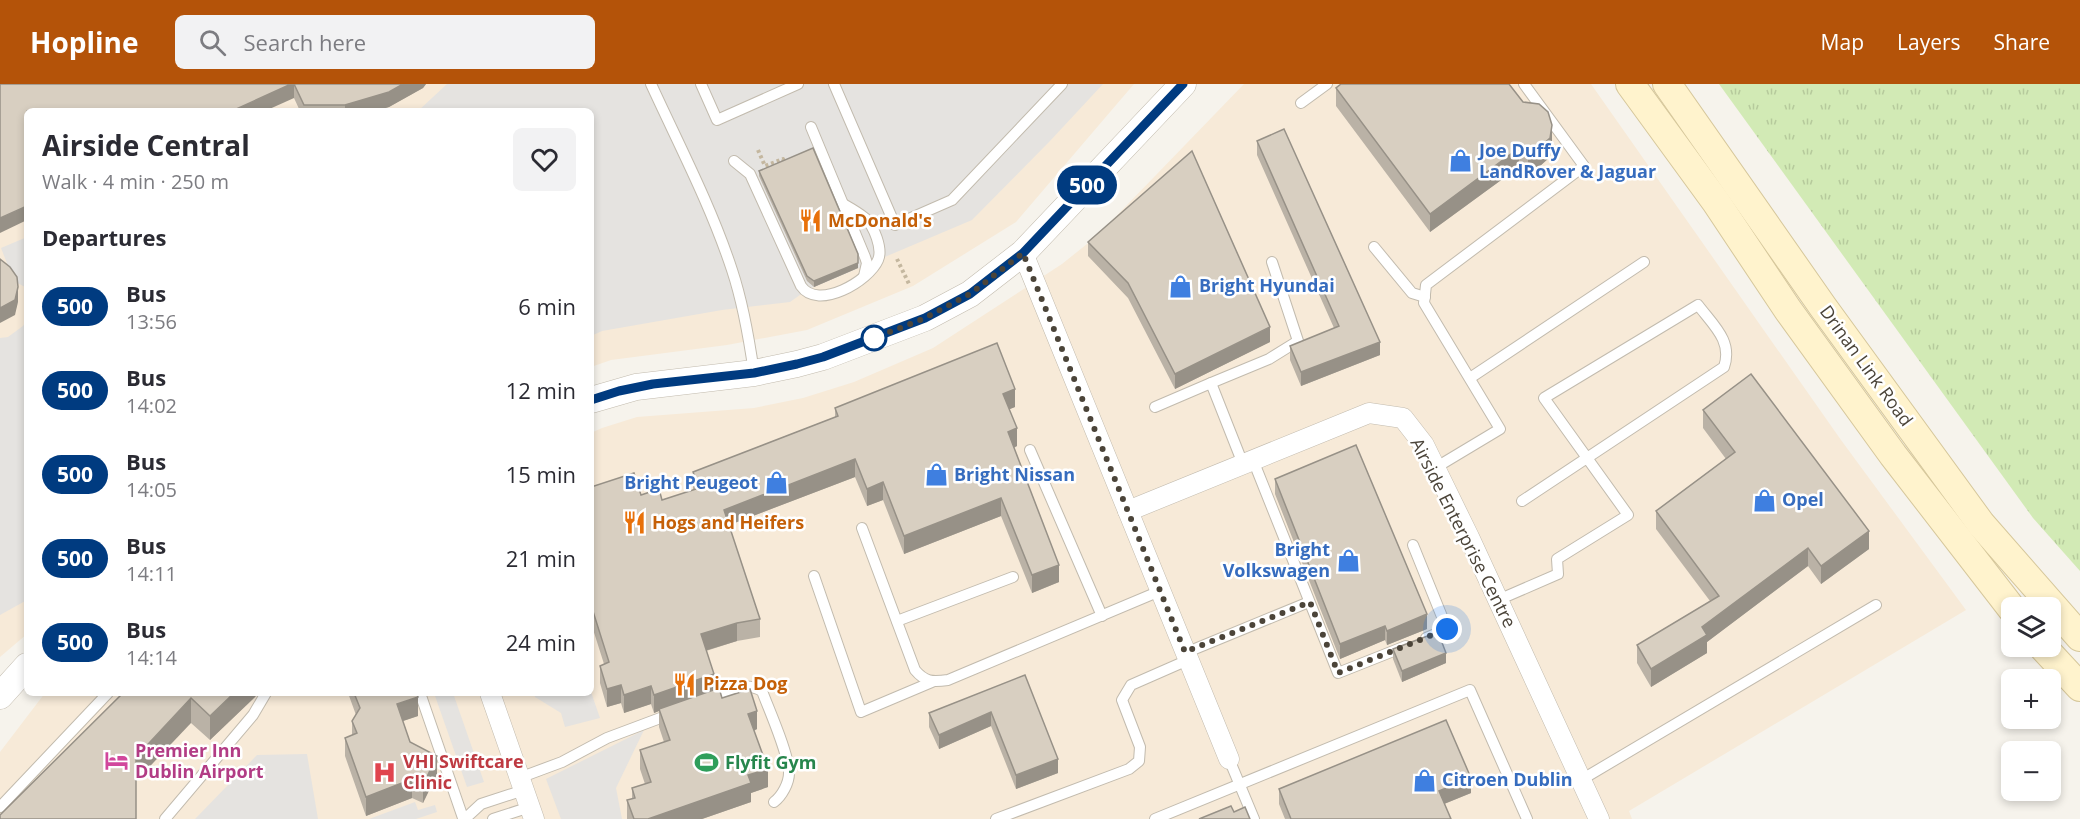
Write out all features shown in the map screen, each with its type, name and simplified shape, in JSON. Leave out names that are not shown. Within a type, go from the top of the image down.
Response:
[{"type":"main road","name":"Drinan Link Road","points":[[1630,84],[1716,202],[1788,310],[1893,455],[2003,597]]},
{"type":"main road","name":"Drinan Link Road","points":[[1667,84],[1830,316],[1981,524],[2080,637]]},
{"type":"main road","points":[[2052,657],[2080,687]]},
{"type":"street","points":[[594,399],[653,384],[754,373],[823,357],[925,318],[970,294],[1023,253],[1183,84]]},
{"type":"street","points":[[1023,253],[1229,759]]},
{"type":"street","name":"Airside Enterprise Centre","points":[[1128,511],[1369,413],[1403,418],[1424,445],[1435,468],[1581,780],[1594,818]]},
{"type":"street","points":[[0,696],[24,669]]},
{"type":"street","points":[[491,696],[527,799]]},
{"type":"lane","points":[[651,84],[731,268],[745,318],[754,373]]},
{"type":"lane","points":[[701,84],[717,120],[798,84]]},
{"type":"lane","points":[[834,84],[895,225],[952,200],[1062,84]]},
{"type":"lane","points":[[1301,103],[1327,84]]},
{"type":"lane","points":[[1435,468],[1500,429],[1424,303],[1426,285],[1584,166],[1524,84]]},
{"type":"lane","points":[[811,127],[866,257],[867,268],[864,277]]},
{"type":"lane","points":[[734,161],[750,174],[805,293],[823,296],[833,294],[864,277],[877,262],[879,247],[869,222],[845,205]]},
{"type":"lane","points":[[1374,247],[1412,293],[1425,297]]},
{"type":"lane","points":[[1155,407],[1269,359],[1298,341],[1272,262]]},
{"type":"lane","points":[[1470,378],[1644,262]]},
{"type":"lane","points":[[1498,600],[1557,574],[1557,559],[1628,515],[1587,458],[1544,398],[1698,305],[1726,342],[1727,358],[1724,367],[1587,458],[1522,501]]},
{"type":"lane","points":[[1211,383],[1310,602],[1338,673],[1447,629],[1413,545]]},
{"type":"lane","points":[[1030,450],[1102,616]]},
{"type":"lane","points":[[861,528],[915,670],[923,679],[932,682]]},
{"type":"lane","points":[[814,576],[861,712],[932,682],[948,680],[1160,591]]},
{"type":"lane","points":[[897,621],[1013,576]]},
{"type":"lane","points":[[996,819],[1130,769],[1139,762],[1140,747],[1122,700],[1131,685],[1187,656],[1310,602]]},
{"type":"lane","points":[[1581,780],[1876,605]]},
{"type":"lane","points":[[700,704],[722,697],[741,685],[753,686],[762,690],[786,757],[789,774],[780,798],[774,802]]},
{"type":"lane","points":[[1155,819],[1470,690],[1527,819]]},
{"type":"lane","points":[[0,807],[105,696]]},
{"type":"lane","points":[[165,819],[253,715],[264,696]]},
{"type":"lane","points":[[421,696],[469,818],[481,804],[527,799]]},
{"type":"lane","points":[[493,819],[527,799],[562,762],[607,738],[678,712]]},
{"type":"lane","points":[[1229,759],[1254,819]]},
{"type":"path","points":[[758,150],[765,166],[783,159],[786,165]]},
{"type":"shaded area","points":[[0,84],[1134,84],[1016,222],[913,286],[807,330],[727,345],[611,360],[594,366],[594,108],[24,108],[24,637],[0,657]]},
{"type":"shaded area","points":[[447,84],[1103,84],[972,220],[807,290],[790,302],[722,310],[602,331],[594,335],[594,108],[421,108]]},
{"type":"shaded area","points":[[1244,84],[1591,84],[1841,440],[1966,610],[1629,811],[1632,819],[0,819],[0,752],[43,696],[594,696],[594,432],[637,417],[754,408],[803,398],[854,382],[933,348],[1062,264],[1097,236]]},
{"type":"shaded area","points":[[24,238],[24,286],[14,281],[1,248]]},
{"type":"shaded area","points":[[24,324],[24,602],[0,615],[0,338],[8,337]]},
{"type":"shaded area","points":[[435,696],[454,696],[484,782],[467,787]]},
{"type":"shaded area","points":[[592,696],[600,718],[565,727],[561,713],[535,697]]},
{"type":"shaded area","points":[[644,730],[616,788],[622,819],[561,819],[546,779]]},
{"type":"shaded area","points":[[307,754],[318,819],[195,819],[257,755]]},
{"type":"shaded area","points":[[415,802],[418,810],[435,805],[437,812],[416,819],[369,819]]},
{"type":"green space","points":[[1719,84],[2080,84],[2080,571],[2033,518]]},
{"type":"building","points":[[0,84],[291,84],[239,108],[24,108],[24,207],[0,218]]},
{"type":"building","points":[[294,84],[403,84],[389,92],[345,105],[304,105]]},
{"type":"building","name":"Joe Duffy LandRover & Jaguar","points":[[1341,84],[1509,84],[1523,102],[1539,104],[1548,112],[1552,125],[1550,138],[1540,147],[1528,150],[1519,148],[1430,214],[1336,88]]},
{"type":"building","points":[[1284,129],[1380,342],[1301,372],[1290,346],[1339,326],[1257,141]]},
{"type":"building","name":"McDonald's","points":[[813,148],[858,254],[858,263],[814,281],[807,276],[759,171]]},
{"type":"building","name":"Bright Hyundai","points":[[1192,151],[1270,327],[1175,374],[1128,283],[1088,242]]},
{"type":"building","points":[[0,259],[17,277],[18,287],[15,300],[0,308]]},
{"type":"building","points":[[997,343],[1015,389],[1003,394],[1017,428],[1008,432],[1059,565],[1032,575],[1001,498],[904,536],[883,482],[867,489],[855,459],[724,510],[760,619],[701,634],[714,674],[654,695],[651,686],[624,695],[621,685],[607,689],[600,666],[609,662],[594,614],[594,486],[634,473],[641,495],[659,489],[662,500],[699,488],[693,472],[838,416],[835,408]]},
{"type":"building","name":"Opel","points":[[1751,374],[1869,531],[1821,566],[1808,548],[1702,627],[1707,635],[1651,669],[1637,645],[1719,596],[1656,511],[1735,452],[1703,410]]},
{"type":"building","name":"Bright Volkswagen","points":[[1356,445],[1427,614],[1387,631],[1385,626],[1340,644],[1275,479]]},
{"type":"building","points":[[1438,632],[1446,653],[1402,671],[1393,649]]},
{"type":"building","points":[[1025,675],[1058,759],[1016,775],[991,712],[939,735],[929,713]]},
{"type":"building","name":"Flyfit Gym","points":[[719,688],[722,698],[750,689],[757,711],[748,714],[768,769],[748,775],[751,783],[648,819],[634,819],[627,800],[635,798],[632,788],[651,782],[640,750],[670,740],[659,709]]},
{"type":"building","name":"Premier Inn Dublin Airport","points":[[120,696],[231,696],[210,716],[191,698],[136,757],[136,819],[0,819],[0,815]]},
{"type":"building","points":[[355,696],[418,696],[397,704],[410,742],[437,756],[423,785],[412,779],[366,797],[345,738],[357,733],[352,721],[360,708]]},
{"type":"building","name":"Citroen Dublin","points":[[1446,720],[1471,778],[1439,791],[1451,819],[1291,819],[1279,789]]},
{"type":"building","points":[[1231,806],[1234,812],[1245,807],[1250,819],[1199,819]]},
{"type":"bus line","name":"500","points":[[594,399],[653,384],[754,373],[823,357],[925,318],[970,294],[1023,253],[1183,84]]},
{"type":"place","name":"Joe Duffy LandRover & Jaguar","points":[[1461,161]]},
{"type":"place","name":"McDonald's","points":[[810,221]]},
{"type":"place","name":"Bright Hyundai","points":[[1181,286]]},
{"type":"place","name":"Bright Nissan","points":[[936,475]]},
{"type":"place","name":"Bright Peugeot","points":[[776,483]]},
{"type":"place","name":"Opel","points":[[1764,500]]},
{"type":"place","name":"Hogs and Heifers","points":[[634,523]]},
{"type":"place","name":"Bright Volkswagen","points":[[1348,560]]},
{"type":"place","name":"Pizza Dog","points":[[685,684]]},
{"type":"place","name":"Premier Inn Dublin Airport","points":[[117,761]]},
{"type":"place","name":"Flyfit Gym","points":[[707,763]]},
{"type":"place","name":"VHI Swiftcare Clinic","points":[[385,772]]},
{"type":"place","name":"Citroen Dublin","points":[[1424,780]]},
{"type":"route","points":[[874,338],[867,341],[925,318],[970,294],[1023,253],[1185,652],[1310,602],[1338,673],[1447,629]]}]
